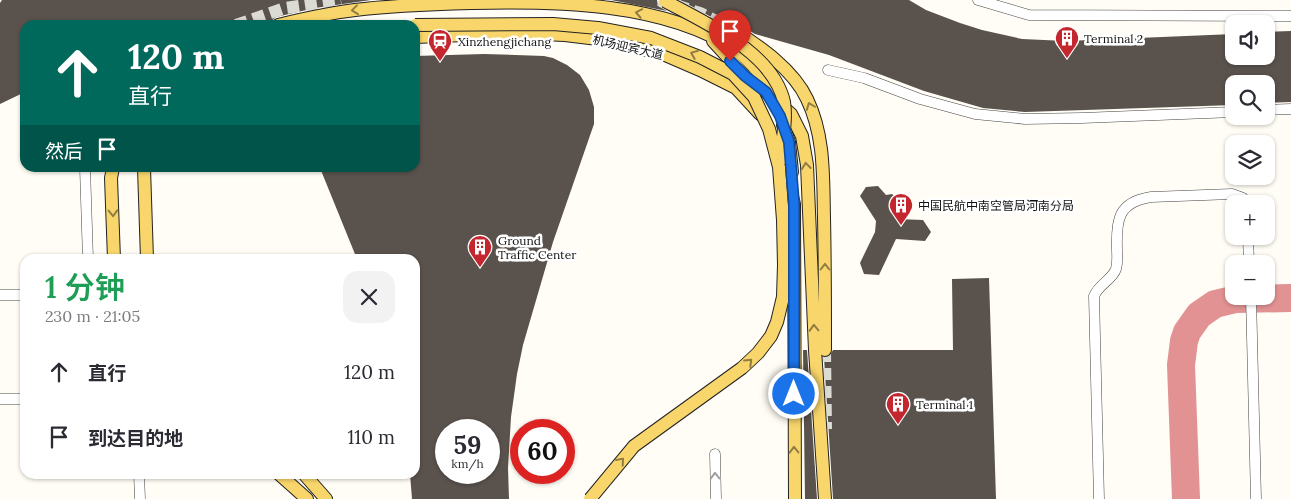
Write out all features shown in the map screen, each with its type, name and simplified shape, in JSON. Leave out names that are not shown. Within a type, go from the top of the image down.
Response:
[{"type":"main road","points":[[665,1],[730,37],[750,52],[774,78],[784,102],[785,123],[779,167]]},
{"type":"main road","points":[[304,20],[355,10],[422,4],[504,2],[569,4],[612,8],[650,16],[707,34],[737,51],[770,85],[791,114],[802,136],[807,165],[815,350],[825,499]]},
{"type":"main road","points":[[420,25],[553,24],[598,28],[651,38],[700,57],[733,74],[754,97],[770,129],[779,167],[783,220],[784,281],[779,314],[771,336],[742,368],[634,446],[590,499]]},
{"type":"main road","points":[[733,29],[751,41],[796,81],[807,98],[817,126],[823,162],[824,350]]},
{"type":"main road","name":"机场迎宾大道","points":[[420,37],[519,33],[598,39],[663,54],[700,70],[736,88],[761,114],[778,141],[794,204],[795,499]]},
{"type":"main road","points":[[707,34],[745,76],[791,114]]},
{"type":"main road","points":[[700,70],[745,76]]},
{"type":"main road","points":[[766,92],[780,116],[789,142],[794,204]]},
{"type":"main road","points":[[112,172],[114,254]]},
{"type":"main road","points":[[138,172],[146,215]]},
{"type":"main road","points":[[144,172],[147,254]]},
{"type":"main road","points":[[285,479],[308,499]]},
{"type":"main road","points":[[308,479],[326,499]]},
{"type":"lane","points":[[978,0],[1030,15],[1291,16]]},
{"type":"lane","points":[[828,70],[864,78],[920,99],[975,114],[1025,119],[1225,112]]},
{"type":"lane","points":[[1275,110],[1291,109]]},
{"type":"lane","points":[[85,172],[88,254]]},
{"type":"lane","points":[[1099,499],[1094,296],[1100,285],[1116,269],[1116,230],[1122,211],[1139,199],[1235,195]]},
{"type":"lane","points":[[0,296],[20,295]]},
{"type":"lane","points":[[1251,305],[1256,499]]},
{"type":"lane","points":[[0,399],[20,399]]},
{"type":"lane","points":[[715,454],[716,499]]},
{"type":"lane","points":[[139,479],[140,499]]},
{"type":"building","points":[[2,0],[371,0],[315,8],[276,17],[272,20],[20,20],[20,94],[0,104],[0,3]]},
{"type":"building","points":[[611,0],[657,0],[658,6],[667,11]]},
{"type":"building","name":"Terminal 2","points":[[680,0],[909,0],[926,10],[960,23],[1022,39],[1066,41],[1225,34],[1225,65],[1275,65],[1275,32],[1291,31],[1291,102],[1275,103],[1275,75],[1225,75],[1225,105],[1025,112],[983,108],[924,91],[829,55],[755,34],[734,21],[726,25]]},
{"type":"building","name":"Ground Traffic Center","points":[[484,54],[544,56],[567,65],[580,75],[589,90],[594,107],[594,124],[553,242],[523,345],[510,419],[509,499],[412,499],[410,479],[420,479],[420,254],[355,254],[322,172],[420,172],[420,56]]},
{"type":"building","name":"中国民航中南空管局河南分局","points":[[878,186],[886,195],[892,194],[897,198],[897,219],[923,220],[931,232],[925,241],[896,239],[879,275],[864,274],[860,263],[875,232],[876,221],[860,196],[866,187]]},
{"type":"building","name":"Terminal 1","points":[[989,278],[996,499],[833,499],[824,358],[829,357],[833,350],[953,350],[952,279]]},
{"type":"building","points":[[803,350],[807,350],[817,499],[805,499]]},
{"type":"taxiway","points":[[1186,499],[1181,365],[1187,332],[1199,315],[1215,304],[1236,299],[1291,298]]},
{"type":"tunnel","points":[[250,20],[285,8],[341,0]]},
{"type":"tunnel","points":[[659,0],[700,13],[733,29]]},
{"type":"tunnel","points":[[825,350],[826,429]]},
{"type":"place","name":"Terminal 2","points":[[1067,59]]},
{"type":"place","name":"Xinzhengjichang","points":[[440,62]]},
{"type":"place","name":"中国民航中南空管局河南分局","points":[[901,226]]},
{"type":"place","name":"Ground Traffic Center","points":[[480,268]]},
{"type":"place","name":"Terminal 1","points":[[898,425]]},
{"type":"route","points":[[730,61],[745,76],[766,92],[780,116],[789,142],[794,204],[794,394]]}]
